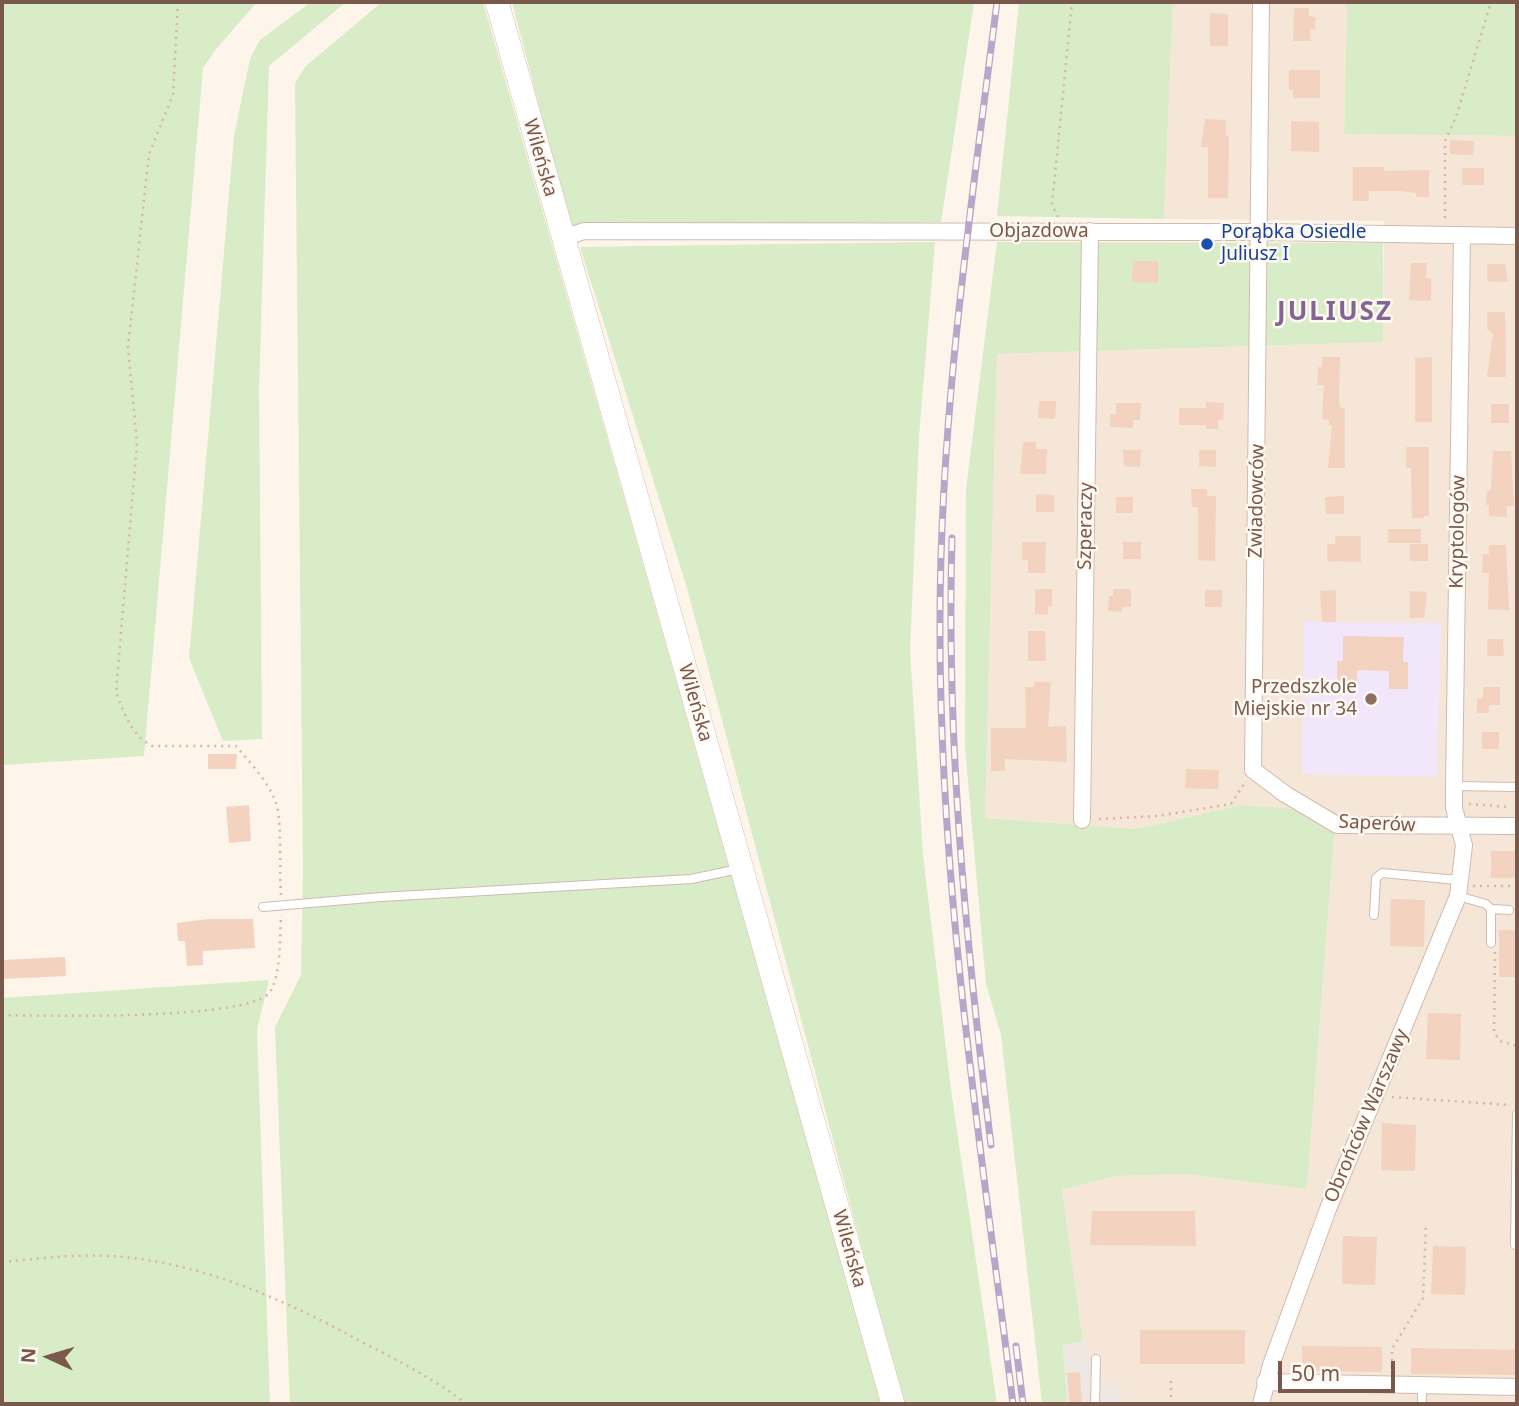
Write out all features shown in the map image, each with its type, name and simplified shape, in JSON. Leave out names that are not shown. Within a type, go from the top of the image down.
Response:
[{"type":"street","name":"Wileńska","points":[[496,2],[893,1404]]},
{"type":"street","name":"Zwiadowców","points":[[1253,770],[1261,232],[1261,2]]},
{"type":"street","name":"Objazdowa","points":[[563,238],[584,231],[1261,232],[1517,236]]},
{"type":"street","name":"Szperaczy","points":[[1082,820],[1090,232]]},
{"type":"street","name":"Kryptologów","points":[[1455,236],[1454,808],[1461,826]]},
{"type":"street","name":"Saperów","points":[[1253,770],[1285,794],[1337,825],[1517,826]]},
{"type":"street","name":"Obrońców Warszawy","points":[[1261,1404],[1265,1382],[1328,1209],[1461,887],[1465,845],[1461,826]]},
{"type":"street","points":[[1265,1382],[1517,1387]]},
{"type":"lane","points":[[1454,786],[1517,787]]},
{"type":"lane","points":[[263,907],[691,879],[741,868]]},
{"type":"lane","points":[[1374,915],[1376,878],[1382,873],[1461,887],[1491,909],[1509,910]]},
{"type":"lane","points":[[1491,909],[1491,943]]},
{"type":"lane","points":[[1515,1245],[1517,1114]]},
{"type":"lane","points":[[1095,1404],[1096,1359]]},
{"type":"lane","points":[[1422,1386],[1422,1404]]},
{"type":"path","points":[[2,1015],[204,1011],[250,1003],[268,994],[275,980],[282,905],[277,807],[268,786],[236,746],[152,746],[139,739],[125,717],[116,692],[136,443],[128,347],[149,154],[173,95],[178,2]]},
{"type":"path","points":[[1066,232],[1052,205],[1072,2]]},
{"type":"path","points":[[1455,236],[1445,220],[1445,141],[1456,117],[1491,2]]},
{"type":"path","points":[[1082,820],[1157,816],[1231,804],[1253,770]]},
{"type":"path","points":[[1497,805],[1497,826]]},
{"type":"path","points":[[1461,887],[1517,886]]},
{"type":"path","points":[[1491,943],[1495,946],[1494,1032],[1500,1041],[1517,1046]]},
{"type":"path","points":[[1388,1096],[1507,1104],[1517,1108]]},
{"type":"path","points":[[1392,1386],[1392,1349],[1423,1298],[1426,1224]]},
{"type":"path","points":[[2,1262],[55,1256],[123,1257],[178,1266],[235,1281],[303,1310],[436,1381],[467,1404]]},
{"type":"path","points":[[1171,1380],[1171,1404]]},
{"type":"shaded area","points":[[1173,2],[1347,2],[1344,134],[1517,136],[1517,1404],[1122,1404],[1122,1385],[1106,1385],[1083,1341],[1062,1190],[1115,1176],[1184,1174],[1307,1189],[1336,813],[1241,805],[1136,829],[985,818],[997,354],[1383,342],[1384,221],[1164,219]]},
{"type":"shaded area","name":"Przedszkole Miejskie nr 34","points":[[1304,622],[1441,623],[1437,777],[1302,774]]},
{"type":"shaded area","points":[[1083,1341],[1106,1385],[1122,1385],[1122,1404],[1067,1404],[1063,1344]]},
{"type":"green space","points":[[2,2],[257,2],[203,68],[144,756],[2,765]]},
{"type":"green space","points":[[311,2],[346,2],[269,66],[259,389],[262,739],[223,741],[189,658],[234,136],[250,59],[260,40]]},
{"type":"green space","points":[[382,2],[483,2],[882,1404],[290,1404],[275,1027],[301,975],[303,870],[295,83],[306,66]]},
{"type":"green space","points":[[512,2],[974,2],[941,222],[570,225]]},
{"type":"green space","points":[[1019,2],[1173,2],[1164,219],[997,216]]},
{"type":"green space","points":[[1347,2],[1517,2],[1517,136],[1344,134]]},
{"type":"green space","points":[[935,242],[919,437],[910,650],[923,855],[951,1090],[997,1404],[903,1404],[687,588],[580,247]]},
{"type":"green space","points":[[997,242],[1383,243],[1383,342],[997,354],[985,818],[1136,829],[1241,805],[1336,812],[1307,1189],[1184,1174],[1115,1176],[1062,1190],[1083,1341],[1063,1345],[1067,1404],[1042,1404],[1001,1035],[986,984],[965,747],[966,490]]},
{"type":"green space","points":[[269,980],[257,1030],[270,1404],[2,1404],[2,998]]},
{"type":"building","points":[[1294,8],[1309,8],[1309,16],[1316,17],[1315,29],[1310,29],[1311,41],[1293,41]]},
{"type":"building","points":[[1210,13],[1228,14],[1228,46],[1210,46]]},
{"type":"building","points":[[1289,70],[1320,70],[1320,98],[1293,98],[1293,90],[1289,90]]},
{"type":"building","points":[[1205,119],[1226,120],[1226,136],[1229,136],[1228,198],[1208,198],[1208,147],[1201,147]]},
{"type":"building","points":[[1291,121],[1319,122],[1319,152],[1291,151]]},
{"type":"building","points":[[1450,140],[1474,141],[1473,155],[1450,154]]},
{"type":"building","points":[[1353,167],[1384,167],[1384,171],[1429,170],[1429,197],[1416,197],[1416,193],[1400,191],[1369,191],[1369,201],[1353,201]]},
{"type":"building","points":[[1462,168],[1484,168],[1484,185],[1462,185]]},
{"type":"building","points":[[1133,261],[1158,261],[1158,283],[1132,282]]},
{"type":"building","points":[[1411,263],[1427,263],[1426,278],[1431,278],[1431,301],[1409,300]]},
{"type":"building","points":[[1487,264],[1505,264],[1508,282],[1487,281]]},
{"type":"building","points":[[1487,312],[1505,312],[1506,377],[1487,377],[1493,334],[1487,329]]},
{"type":"building","points":[[1322,357],[1340,357],[1339,402],[1341,408],[1345,408],[1345,468],[1328,468],[1332,425],[1329,425],[1329,420],[1322,419],[1324,385],[1317,385],[1318,367],[1322,367]]},
{"type":"building","points":[[1432,357],[1432,422],[1415,422],[1415,358]]},
{"type":"building","points":[[1039,401],[1056,401],[1055,419],[1038,418]]},
{"type":"building","points":[[1206,402],[1224,403],[1223,420],[1218,420],[1218,429],[1206,429],[1206,425],[1179,425],[1179,408],[1206,408]]},
{"type":"building","points":[[1116,403],[1141,403],[1140,420],[1133,420],[1133,428],[1110,427],[1110,414],[1116,414]]},
{"type":"building","points":[[1491,404],[1509,404],[1509,423],[1491,423]]},
{"type":"building","points":[[1023,442],[1036,442],[1036,449],[1047,449],[1046,474],[1020,474]]},
{"type":"building","points":[[1406,447],[1429,447],[1429,516],[1424,518],[1412,518],[1411,468],[1406,468]]},
{"type":"building","points":[[1123,450],[1141,450],[1140,467],[1124,466]]},
{"type":"building","points":[[1199,450],[1216,450],[1216,467],[1199,466]]},
{"type":"building","points":[[1493,451],[1511,451],[1514,506],[1507,506],[1507,517],[1489,516],[1489,505],[1486,505],[1487,490],[1491,490]]},
{"type":"building","points":[[1191,489],[1207,489],[1207,496],[1216,496],[1215,561],[1198,560],[1198,507],[1192,507]]},
{"type":"building","points":[[1036,494],[1054,495],[1054,512],[1036,512]]},
{"type":"building","points":[[1344,496],[1344,514],[1326,514],[1325,497]]},
{"type":"building","points":[[1116,497],[1133,497],[1133,513],[1116,513]]},
{"type":"building","points":[[1388,529],[1421,529],[1421,543],[1388,543]]},
{"type":"building","points":[[1335,536],[1361,536],[1361,562],[1327,561],[1327,544],[1335,544]]},
{"type":"building","points":[[1022,542],[1046,542],[1045,573],[1028,573],[1028,560],[1022,560]]},
{"type":"building","points":[[1123,542],[1141,542],[1141,559],[1123,559]]},
{"type":"building","points":[[1410,544],[1428,544],[1428,561],[1410,561]]},
{"type":"building","points":[[1489,545],[1506,545],[1509,610],[1488,609],[1489,573],[1482,573],[1483,554],[1489,554]]},
{"type":"building","points":[[1035,589],[1052,589],[1052,606],[1048,606],[1048,615],[1035,614]]},
{"type":"building","points":[[1113,589],[1131,589],[1131,607],[1122,607],[1122,612],[1108,611],[1109,596],[1113,596]]},
{"type":"building","points":[[1205,590],[1222,590],[1222,607],[1205,607]]},
{"type":"building","points":[[1336,590],[1336,622],[1322,622],[1320,591]]},
{"type":"building","points":[[1410,591],[1427,592],[1424,618],[1410,618]]},
{"type":"building","points":[[1028,631],[1045,631],[1046,661],[1028,661]]},
{"type":"building","points":[[1343,636],[1404,637],[1403,662],[1408,662],[1408,689],[1389,689],[1389,671],[1357,670],[1357,689],[1337,689],[1337,661],[1343,661]]},
{"type":"building","points":[[1487,639],[1503,639],[1504,656],[1487,656]]},
{"type":"building","points":[[1034,682],[1051,682],[1048,727],[1066,726],[1067,762],[1005,759],[1005,771],[991,771],[991,728],[1026,728],[1025,687],[1034,687]]},
{"type":"building","points":[[1483,687],[1500,687],[1500,705],[1489,705],[1489,713],[1477,713],[1477,698],[1483,698]]},
{"type":"building","points":[[1482,732],[1499,732],[1499,749],[1482,749]]},
{"type":"building","points":[[208,754],[237,754],[236,769],[208,769]]},
{"type":"building","points":[[1186,769],[1219,770],[1218,789],[1185,788]]},
{"type":"building","points":[[249,805],[251,841],[229,843],[226,807]]},
{"type":"building","points":[[1491,851],[1517,851],[1517,878],[1491,878]]},
{"type":"building","points":[[1391,899],[1425,900],[1424,947],[1390,946]]},
{"type":"building","points":[[208,919],[253,919],[255,948],[203,951],[203,965],[187,966],[185,941],[178,941],[177,923]]},
{"type":"building","points":[[1499,930],[1517,930],[1517,977],[1499,977]]},
{"type":"building","points":[[65,957],[66,976],[2,979],[2,960]]},
{"type":"building","points":[[1428,1013],[1461,1014],[1460,1060],[1426,1059]]},
{"type":"building","points":[[1382,1123],[1416,1125],[1415,1171],[1381,1170]]},
{"type":"building","points":[[1092,1211],[1195,1211],[1196,1246],[1090,1245]]},
{"type":"building","points":[[1343,1236],[1377,1237],[1375,1285],[1342,1284]]},
{"type":"building","points":[[1433,1246],[1466,1247],[1465,1295],[1431,1294]]},
{"type":"building","points":[[1140,1330],[1245,1330],[1245,1364],[1140,1364]]},
{"type":"building","points":[[1302,1346],[1382,1347],[1382,1372],[1302,1371]]},
{"type":"building","points":[[1411,1348],[1517,1350],[1517,1375],[1411,1374]]},
{"type":"building","points":[[1080,1372],[1082,1404],[1070,1404],[1067,1373]]},
{"type":"railway","points":[[997,2],[951,389],[941,544],[940,622],[946,818],[954,916],[1013,1404]]},
{"type":"railway","points":[[952,538],[955,766],[966,918],[991,1145]]},
{"type":"railway","points":[[1016,1346],[1023,1404]]},
{"type":"place","name":"Porąbka Osiedle Juliusz I","points":[[1207,244]]},
{"type":"place","name":"Przedszkole Miejskie nr 34","points":[[1371,699]]},
{"type":"district","name":"JULIUSZ","points":[[1335,313]]}]
